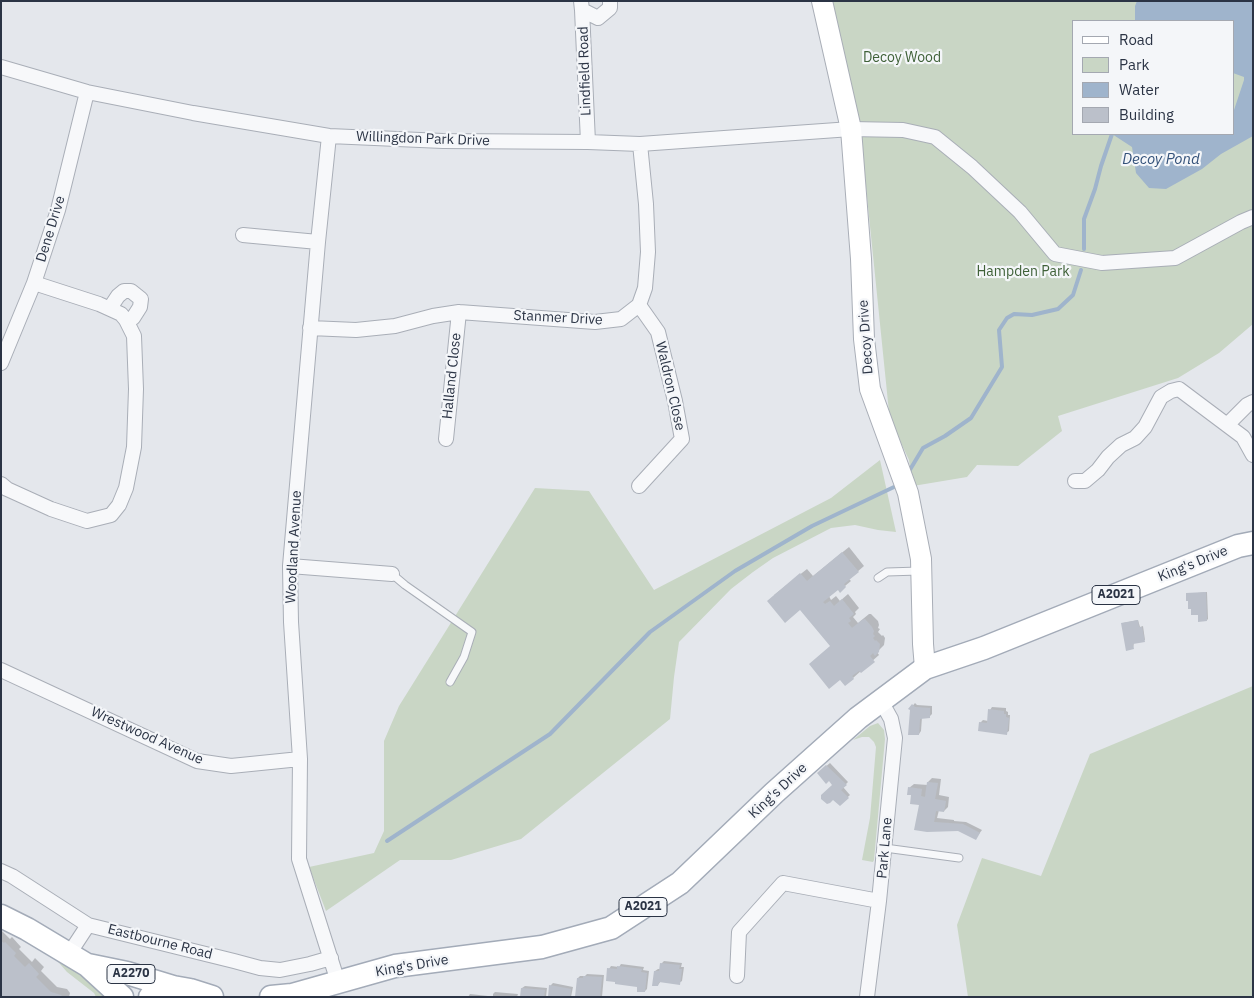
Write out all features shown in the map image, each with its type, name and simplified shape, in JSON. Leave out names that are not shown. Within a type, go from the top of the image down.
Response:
[{"type":"main road","name":"King's Drive","points":[[284,996],[395,966],[542,947],[611,928],[680,883],[774,792],[858,718],[925,668],[984,648],[1238,546],[1253,543]]},
{"type":"main road","name":"A2270","points":[[1,916],[27,929],[78,960],[122,997]]},
{"type":"main road","name":"A2270","points":[[78,960],[173,987]]},
{"type":"main road","points":[[150,997],[158,988],[173,987],[212,997]]},
{"type":"street","points":[[581,6],[598,18],[610,8],[610,1]]},
{"type":"street","name":"Decoy Drive","points":[[822,1],[851,129],[861,259],[864,339],[870,389],[908,493],[921,559],[925,668]]},
{"type":"street","name":"Lindfield Road","points":[[581,6],[588,142]]},
{"type":"street","name":"Willingdon Park Drive","points":[[1,67],[87,92],[194,113],[329,136],[443,142],[640,144],[851,129],[903,130],[935,137],[972,167],[1020,212],[1055,254],[1102,263],[1175,258],[1253,217]]},
{"type":"street","name":"Dene Drive","points":[[1,363],[34,283],[58,210],[87,92]]},
{"type":"street","name":"Woodland Avenue","points":[[329,136],[310,328],[290,566],[291,622],[300,759],[299,859],[338,982]]},
{"type":"street","points":[[639,305],[645,288],[648,252],[646,204],[640,144]]},
{"type":"street","points":[[243,234],[318,242]]},
{"type":"street","points":[[1,484],[7,489],[51,509],[87,521],[111,515],[126,488],[134,447],[136,389],[134,336],[126,320],[121,314],[110,308],[34,283]]},
{"type":"street","points":[[110,308],[124,291],[131,291],[141,299],[140,308],[133,318],[126,320]]},
{"type":"street","name":"Stanmer Drive","points":[[310,328],[356,330],[395,326],[433,316],[459,312],[595,322],[622,319],[639,305]]},
{"type":"street","name":"Waldron Close","points":[[639,305],[658,332],[682,439],[639,486]]},
{"type":"street","name":"Halland Close","points":[[446,439],[459,312]]},
{"type":"street","points":[[1075,481],[1085,481],[1121,445],[1135,438],[1145,427],[1161,397],[1179,389],[1243,437],[1253,455]]},
{"type":"street","points":[[1227,425],[1247,405],[1253,402]]},
{"type":"street","points":[[290,566],[392,574]]},
{"type":"street","name":"Wrestwood Avenue","points":[[1,670],[197,761],[231,766],[300,759]]},
{"type":"street","name":"Park Lane","points":[[867,997],[880,901],[894,738],[891,719],[881,701]]},
{"type":"street","name":"Eastbourne Road","points":[[1,871],[12,876],[88,925],[260,968],[280,970],[331,958]]},
{"type":"street","points":[[737,976],[739,932],[783,883],[880,901]]},
{"type":"street","points":[[78,960],[88,925]]},
{"type":"lane","points":[[878,578],[887,572],[922,570]]},
{"type":"lane","points":[[392,574],[472,632],[464,657],[450,682]]},
{"type":"lane","points":[[885,848],[959,858]]},
{"type":"green space","name":"Hampden Park","points":[[831,1],[1253,1],[1253,324],[1219,353],[1178,378],[1058,416],[1062,431],[1018,466],[977,465],[967,477],[913,486],[909,460],[889,412],[860,128]]},
{"type":"green space","points":[[880,460],[896,532],[855,525],[831,528],[773,558],[731,589],[679,642],[670,719],[521,839],[451,860],[400,860],[326,911],[309,867],[374,853],[384,831],[384,741],[399,706],[535,488],[589,491],[654,590],[831,498]]},
{"type":"green space","points":[[1253,686],[1253,997],[968,997],[957,925],[982,858],[1041,876],[1090,754]]},
{"type":"green space","points":[[878,723],[884,730],[885,739],[873,862],[862,860],[870,818],[876,747],[869,737],[853,740],[870,726]]},
{"type":"green space","points":[[53,956],[81,975],[106,997],[96,997],[94,993],[67,972]]},
{"type":"water","name":"Decoy Pond","points":[[1137,1],[1253,1],[1253,136],[1221,154],[1202,169],[1166,189],[1149,188],[1136,173],[1132,147],[1114,135],[1234,135],[1234,110],[1244,77],[1234,73],[1234,20],[1135,20]]},
{"type":"building","points":[[842,552],[859,572],[844,584],[846,587],[840,593],[838,590],[823,602],[825,604],[830,601],[834,606],[842,599],[854,614],[849,618],[851,621],[848,623],[852,628],[865,619],[874,631],[873,634],[875,636],[873,638],[880,644],[879,652],[875,656],[873,653],[870,656],[875,662],[861,673],[859,671],[852,676],[854,679],[845,686],[840,680],[829,689],[809,664],[830,646],[800,610],[785,623],[767,601],[800,573],[807,581]]},
{"type":"building","points":[[1206,592],[1207,621],[1198,622],[1198,615],[1191,615],[1191,609],[1188,609],[1186,593]]},
{"type":"building","points":[[1138,620],[1139,627],[1142,627],[1145,642],[1133,644],[1134,649],[1126,651],[1121,623]]},
{"type":"building","points":[[912,704],[915,707],[930,708],[930,718],[920,719],[919,735],[908,735],[910,710],[908,709]]},
{"type":"building","points":[[988,709],[1004,711],[1006,717],[1009,718],[1007,735],[978,731],[979,722],[987,723]]},
{"type":"building","points":[[826,765],[847,785],[841,790],[849,798],[840,806],[833,800],[827,804],[821,799],[821,795],[832,785],[829,781],[826,784],[817,773]]},
{"type":"building","points":[[927,782],[938,783],[935,799],[946,801],[944,812],[936,811],[934,822],[963,824],[980,833],[976,840],[958,831],[927,832],[914,830],[919,805],[910,804],[911,795],[907,795],[908,787],[922,789],[921,796],[925,797]]},
{"type":"building","points":[[1,941],[5,942],[16,953],[14,956],[25,967],[29,963],[39,974],[36,977],[51,992],[63,997],[3,997],[1,995]]},
{"type":"building","points":[[660,963],[680,965],[679,969],[682,969],[680,985],[659,982],[658,986],[652,986],[654,971],[659,971]]},
{"type":"building","points":[[617,966],[642,969],[641,972],[647,973],[645,992],[637,992],[637,987],[606,981],[607,968],[617,969]]},
{"type":"building","points":[[583,976],[602,977],[600,997],[575,997],[577,978],[583,978]]},
{"type":"building","points":[[549,985],[571,989],[570,997],[548,997]]},
{"type":"building","points":[[521,988],[545,990],[544,997],[520,997]]},
{"type":"waterway","points":[[1084,249],[1084,219],[1112,135]]},
{"type":"waterway","points":[[908,473],[923,448],[971,418],[1002,367],[999,330],[1007,318],[1014,314],[1032,315],[1058,309],[1073,295],[1081,270]]},
{"type":"waterway","points":[[387,841],[550,734],[650,632],[735,571],[812,526],[894,487]]},
{"type":"park label","name":"Decoy Wood","points":[[902,58]]}]
